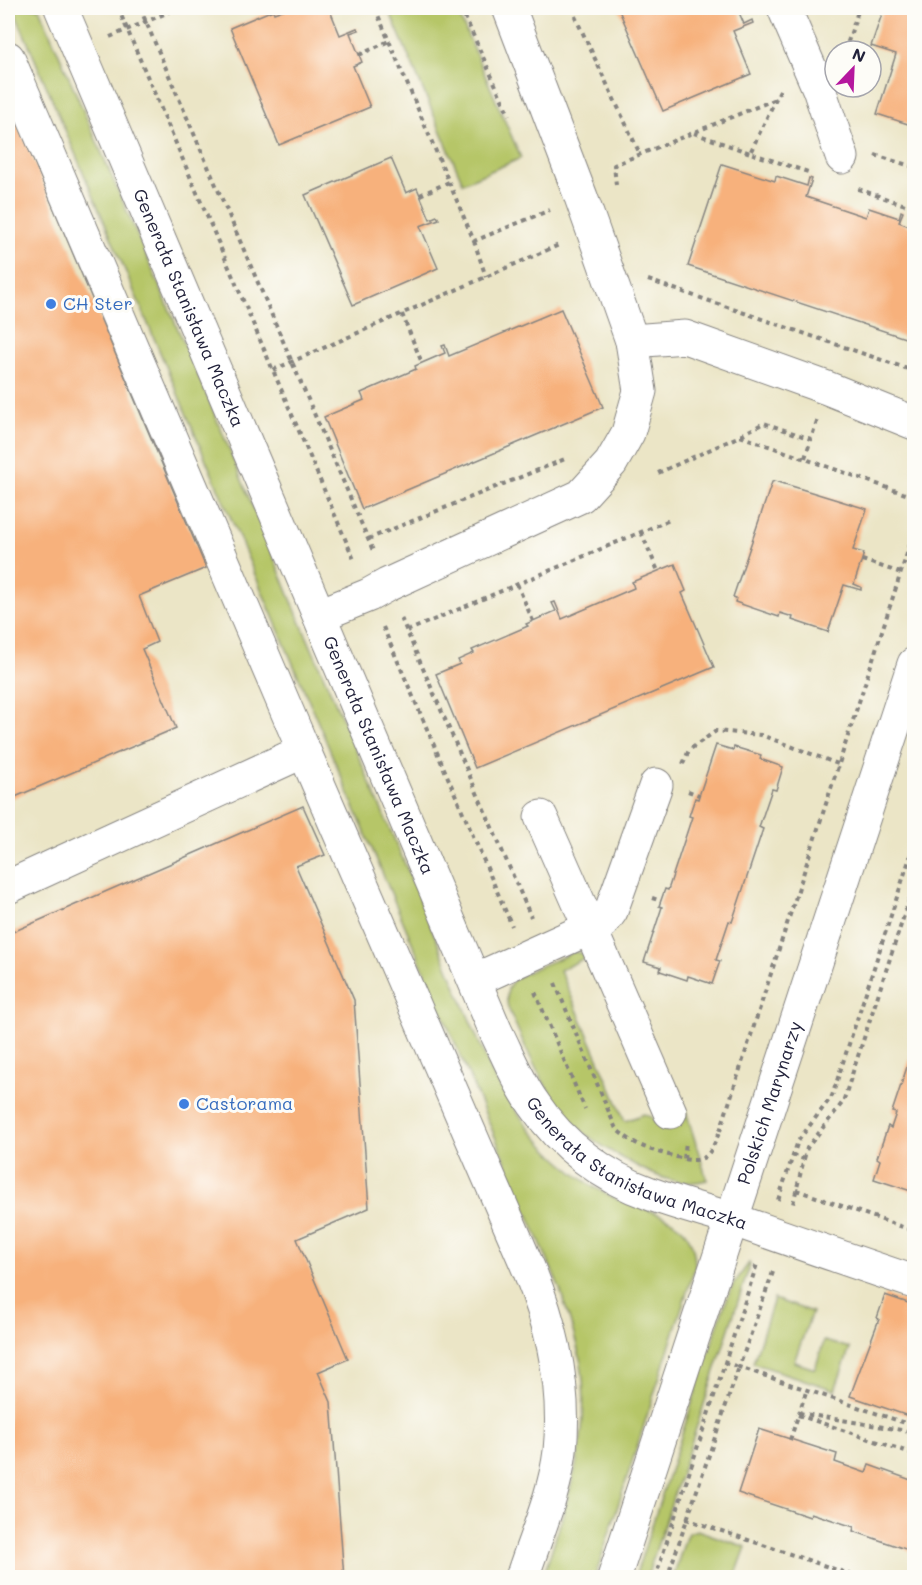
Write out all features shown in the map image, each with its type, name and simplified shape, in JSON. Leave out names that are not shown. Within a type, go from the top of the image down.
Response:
[{"type":"street","name":"Generała Stanisława Maczka","points":[[61,8],[475,980],[519,1081],[534,1105],[563,1138],[588,1160],[622,1181],[650,1194],[915,1282]]},
{"type":"street","points":[[320,615],[581,496],[611,463],[628,433],[640,391],[633,341],[509,8]]},
{"type":"street","points":[[784,8],[819,89],[842,158]]},
{"type":"street","points":[[8,58],[304,751],[535,1283],[548,1322],[558,1368],[561,1410],[560,1451],[552,1486],[522,1578]]},
{"type":"street","points":[[633,341],[684,337],[827,388],[915,423]]},
{"type":"street","name":"Polskich Marynarzy","points":[[614,1578],[754,1153],[905,724],[915,664]]},
{"type":"street","points":[[8,887],[304,751]]},
{"type":"street","points":[[475,980],[603,922],[611,911],[668,776]]},
{"type":"street","points":[[541,818],[670,1112]]},
{"type":"path","points":[[118,8],[273,370],[378,590],[534,953]]},
{"type":"path","points":[[141,8],[368,539],[378,590],[407,631],[535,926],[534,953],[527,972],[587,1111]]},
{"type":"path","points":[[80,50],[178,8]]},
{"type":"path","points":[[375,8],[474,241],[486,277]]},
{"type":"path","points":[[571,8],[640,154]]},
{"type":"path","points":[[739,12],[750,8]]},
{"type":"path","points":[[848,39],[859,8]]},
{"type":"path","points":[[359,55],[389,41]]},
{"type":"path","points":[[616,193],[614,165],[776,99]]},
{"type":"path","points":[[693,133],[750,153]]},
{"type":"path","points":[[420,195],[449,182]]},
{"type":"path","points":[[474,241],[616,182]]},
{"type":"path","points":[[273,370],[563,243],[566,252]]},
{"type":"path","points":[[642,278],[915,371]]},
{"type":"path","points":[[402,314],[422,363]]},
{"type":"path","points":[[805,459],[827,388]]},
{"type":"path","points":[[658,473],[765,423],[811,439]]},
{"type":"path","points":[[740,436],[915,497]]},
{"type":"path","points":[[368,539],[573,455]]},
{"type":"path","points":[[407,631],[672,519]]},
{"type":"path","points":[[641,532],[658,571]]},
{"type":"path","points":[[684,1159],[693,1161],[702,1159],[710,1153],[720,1131],[915,532]]},
{"type":"path","points":[[861,560],[901,573]]},
{"type":"path","points":[[517,584],[533,621]]},
{"type":"path","points":[[668,776],[688,750],[716,731],[761,735],[838,764]]},
{"type":"path","points":[[667,1578],[739,1367],[776,1235],[787,1174],[798,1141],[832,1096],[915,845]]},
{"type":"path","points":[[655,1578],[725,1363],[796,1190],[807,1148],[843,1102],[915,885]]},
{"type":"path","points":[[720,1131],[787,1174]]},
{"type":"path","points":[[754,1153],[804,1159]]},
{"type":"path","points":[[796,1190],[915,1230]]},
{"type":"path","points":[[725,1363],[915,1426]]},
{"type":"path","points":[[790,1440],[807,1389]]},
{"type":"path","points":[[798,1414],[915,1432]]},
{"type":"path","points":[[798,1414],[915,1454]]},
{"type":"path","points":[[686,1519],[861,1578]]},
{"type":"green space","points":[[13,8],[39,8],[213,410],[491,1071],[526,1124],[569,1169],[604,1193],[671,1221],[683,1230],[692,1245],[695,1267],[595,1577],[543,1577],[574,1475],[583,1423],[582,1370],[560,1289]]},
{"type":"green space","points":[[388,8],[456,8],[521,158],[463,183]]},
{"type":"green space","points":[[574,952],[581,953],[585,958],[560,970],[625,1121],[644,1114],[653,1118],[654,1121],[685,1108],[707,1180],[680,1182],[662,1178],[615,1154],[580,1129],[547,1088],[508,1008],[507,993],[513,981],[518,977]]},
{"type":"green space","points":[[749,1263],[647,1577],[635,1577],[723,1309],[733,1285]]},
{"type":"green space","points":[[774,1299],[812,1312],[794,1362],[815,1369],[824,1341],[850,1348],[835,1390],[753,1363]]},
{"type":"green space","points":[[697,1530],[746,1547],[735,1577],[673,1577],[688,1533]]},
{"type":"building","points":[[288,8],[329,8],[340,35],[357,28],[359,30],[350,33],[362,62],[353,66],[370,107],[279,145],[230,28],[273,10],[274,13]]},
{"type":"building","points":[[618,8],[737,8],[744,24],[752,20],[753,23],[733,31],[751,74],[663,111]]},
{"type":"building","points":[[884,8],[914,8],[914,126],[877,114],[896,54],[883,50],[883,39],[873,39]]},
{"type":"building","name":"CH Ster","points":[[8,100],[206,568],[139,596],[157,642],[142,649],[176,728],[8,800]]},
{"type":"building","points":[[391,158],[406,193],[417,188],[430,219],[437,216],[439,219],[420,226],[438,268],[353,305],[305,195]]},
{"type":"building","points":[[722,164],[775,181],[776,176],[807,186],[809,178],[812,179],[806,197],[866,217],[869,208],[899,218],[901,211],[903,212],[899,222],[914,228],[914,341],[688,266]]},
{"type":"building","points":[[561,309],[603,407],[362,509],[324,417],[364,400],[361,393],[416,369],[415,366],[445,353],[442,346],[445,345],[449,356]]},
{"type":"building","points":[[772,482],[867,509],[853,550],[864,553],[854,584],[861,587],[861,590],[844,585],[828,632],[792,620],[793,617],[780,613],[779,617],[735,602],[736,598],[733,597]]},
{"type":"building","points":[[675,564],[686,591],[682,593],[714,667],[475,768],[436,674],[460,664],[458,660],[474,653],[472,650],[528,626],[526,624],[556,611],[552,603],[555,602],[562,619],[634,588],[632,582]]},
{"type":"building","points":[[716,745],[733,750],[734,747],[761,755],[760,759],[783,767],[776,790],[772,789],[759,827],[763,829],[732,922],[729,921],[716,960],[720,961],[712,984],[688,976],[687,980],[660,971],[661,967],[644,962],[662,907],[659,906],[665,889],[668,890],[692,817],[689,816],[695,798],[698,799]]},
{"type":"building","name":"Castorama","points":[[303,806],[325,855],[296,866],[354,1000],[369,1208],[297,1239],[348,1359],[318,1372],[331,1402],[344,1578],[12,1578],[8,1567],[8,934]]},
{"type":"building","points":[[914,1046],[914,1192],[874,1179],[880,1160],[877,1158],[888,1126],[891,1128],[896,1113],[892,1112]]},
{"type":"building","points":[[885,1295],[914,1305],[914,1418],[850,1396],[879,1319],[877,1318]]},
{"type":"building","points":[[759,1429],[837,1454],[835,1462],[866,1473],[869,1465],[914,1481],[914,1552],[853,1531],[854,1527],[811,1513],[810,1517],[738,1493]]},
{"type":"place","name":"CH Ster","points":[[51,304]]},
{"type":"place","name":"Castorama","points":[[184,1104]]}]
